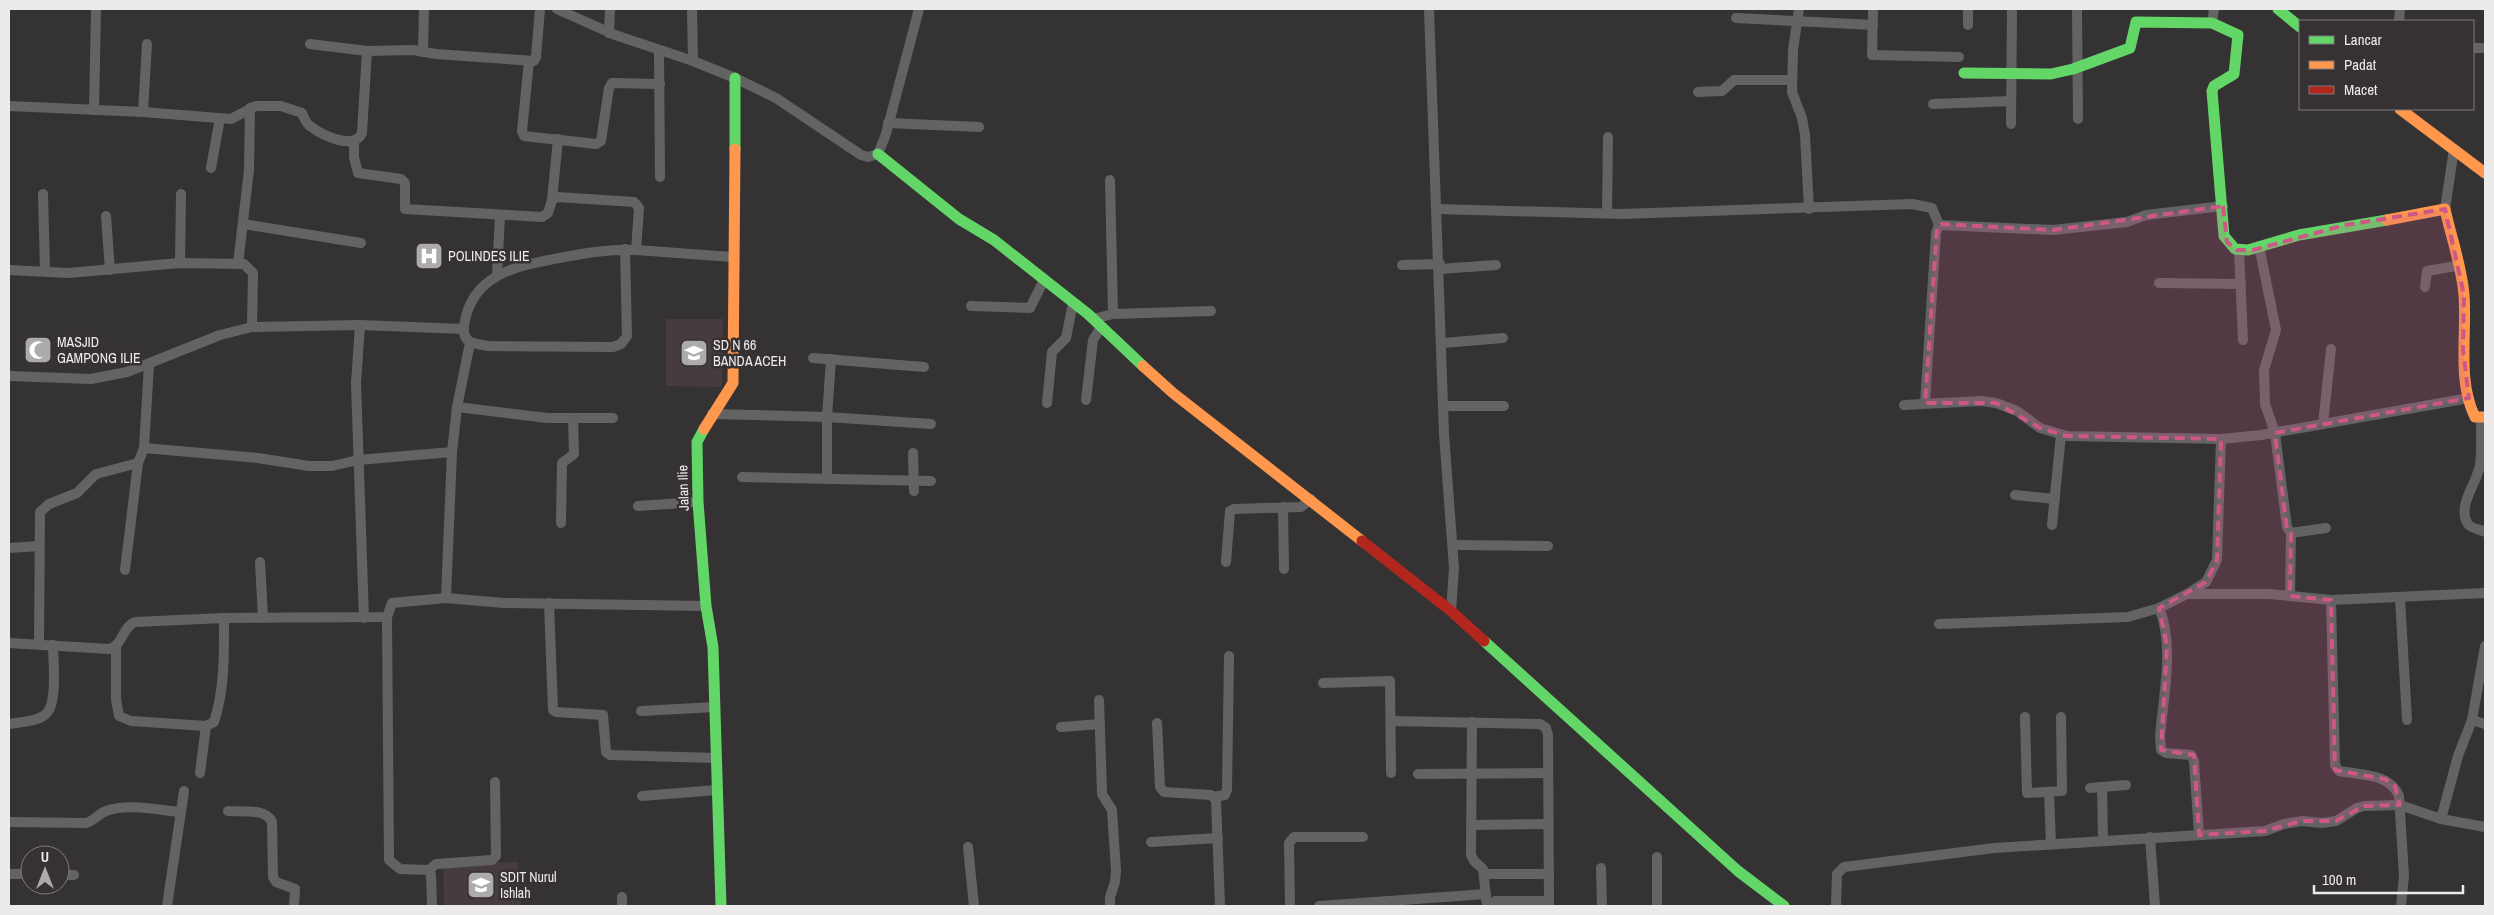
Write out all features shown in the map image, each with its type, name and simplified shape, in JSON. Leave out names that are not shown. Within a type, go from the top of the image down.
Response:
[{"type":"street","points":[[94,110],[96,9]]},
{"type":"street","points":[[423,52],[424,9]]},
{"type":"street","points":[[310,44],[367,51],[401,50],[530,61],[536,57],[540,9]]},
{"type":"street","points":[[557,9],[609,33],[693,61],[734,78],[776,98],[861,155],[868,157],[878,154]]},
{"type":"street","points":[[609,33],[610,9]]},
{"type":"street","points":[[692,9],[693,61]]},
{"type":"street","points":[[878,154],[919,9]]},
{"type":"street","points":[[1429,9],[1444,406],[1454,568],[1451,611]]},
{"type":"street","points":[[1799,9],[1792,80],[1793,100],[1802,118],[1805,135],[1809,208]]},
{"type":"street","points":[[1873,9],[1872,55],[1959,57]]},
{"type":"street","points":[[1968,9],[1968,25]]},
{"type":"street","points":[[2012,9],[2012,124]]},
{"type":"street","points":[[2076,9],[2078,119]]},
{"type":"street","points":[[2212,23],[2214,9]]},
{"type":"street","points":[[2278,9],[2299,26]]},
{"type":"street","points":[[1736,18],[1873,25]]},
{"type":"street","points":[[1964,73],[2051,74],[2078,67],[2130,48],[2134,43],[2133,31],[2136,22],[2212,23],[2238,35],[2234,74],[2214,86],[2211,106],[2217,136],[2224,236],[2233,248],[2253,250],[2259,246],[2345,225],[2445,209]]},
{"type":"street","points":[[143,112],[148,44]]},
{"type":"street","points":[[659,50],[660,177]]},
{"type":"street","points":[[9,106],[143,112],[220,118],[235,118],[256,106],[293,108],[302,113],[308,126],[349,142],[354,142],[359,139],[362,133],[367,51]]},
{"type":"street","points":[[530,61],[522,131],[524,136],[596,144],[601,141],[609,88],[612,83],[660,84]]},
{"type":"street","name":"Jalan Ilie","points":[[721,906],[713,647],[706,606],[698,502],[697,442],[712,414],[733,383],[734,78]]},
{"type":"street","points":[[1698,92],[1722,91],[1734,80],[1792,80]]},
{"type":"street","points":[[1933,104],[2011,102]]},
{"type":"street","points":[[238,264],[244,224],[250,108]]},
{"type":"street","points":[[2401,110],[2485,173]]},
{"type":"street","points":[[212,168],[220,118]]},
{"type":"street","points":[[888,123],[979,126]]},
{"type":"street","points":[[1607,214],[1608,137]]},
{"type":"street","points":[[354,142],[354,157],[358,173],[401,179],[405,183],[405,209],[546,216],[552,200],[558,139]]},
{"type":"street","points":[[2454,149],[2445,209],[2456,266],[2464,295],[2463,350],[2469,398],[2473,414],[2483,418],[2483,463],[2477,480],[2468,494],[2466,519],[2471,527],[2485,532]]},
{"type":"street","points":[[878,154],[959,219],[994,240],[1073,303],[1174,393],[1451,611],[1738,871],[1784,906]]},
{"type":"street","points":[[1110,180],[1113,314]]},
{"type":"street","points":[[43,194],[45,270]]},
{"type":"street","points":[[180,263],[181,194]]},
{"type":"street","points":[[552,200],[557,197],[623,200],[636,203],[639,216],[630,249],[627,336],[621,344],[614,347],[489,346],[470,343],[466,340],[464,329],[472,300],[487,282],[523,265],[594,251],[630,249],[732,257]]},
{"type":"street","points":[[1437,209],[1607,214],[1921,204],[1932,208],[1939,225],[1936,233],[1924,403]]},
{"type":"street","points":[[1939,225],[2053,230],[2121,222],[2146,215],[2223,206]]},
{"type":"street","points":[[497,276],[500,215]]},
{"type":"street","points":[[106,216],[110,270]]},
{"type":"street","points":[[244,224],[361,243]]},
{"type":"street","points":[[2259,246],[2276,330],[2264,370],[2265,404],[2275,433],[2287,527],[2291,532],[2290,596]]},
{"type":"street","points":[[2239,250],[2243,340]]},
{"type":"street","points":[[9,270],[45,270],[68,273],[180,263],[238,264],[249,267],[252,273],[252,326]]},
{"type":"street","points":[[1402,265],[1440,267],[1496,266]]},
{"type":"street","points":[[2425,286],[2428,271],[2456,266]]},
{"type":"street","points":[[971,306],[1030,308],[1044,280]]},
{"type":"street","points":[[2159,283],[2241,284]]},
{"type":"street","points":[[1048,403],[1052,352],[1066,338],[1073,303]]},
{"type":"street","points":[[1086,400],[1093,340],[1097,323],[1113,314],[1211,311]]},
{"type":"street","points":[[9,376],[91,379],[127,372],[149,365],[220,335],[252,326],[360,325],[464,329]]},
{"type":"street","points":[[360,325],[356,383],[364,618]]},
{"type":"street","points":[[1442,343],[1503,338]]},
{"type":"street","points":[[446,598],[452,452],[457,407],[470,343]]},
{"type":"street","points":[[2323,424],[2331,349]]},
{"type":"street","points":[[813,358],[924,367]]},
{"type":"street","points":[[827,479],[827,417],[831,360]]},
{"type":"street","points":[[125,570],[138,463],[144,448],[149,365]]},
{"type":"street","points":[[2052,525],[2061,435],[2221,439],[2275,433],[2469,398]]},
{"type":"street","points":[[1904,405],[1981,401],[1996,403],[2017,411],[2040,428],[2066,436]]},
{"type":"street","points":[[1444,406],[1504,406]]},
{"type":"street","points":[[457,407],[547,418],[613,418]]},
{"type":"street","points":[[712,414],[827,417],[931,424]]},
{"type":"street","points":[[561,523],[562,463],[574,454],[573,418]]},
{"type":"street","points":[[1938,624],[2128,618],[2159,608],[2206,582],[2217,560],[2221,439]]},
{"type":"street","points":[[144,448],[258,458],[309,466],[332,466],[358,460],[452,452]]},
{"type":"street","points":[[913,453],[914,486]]},
{"type":"street","points":[[39,644],[38,517],[44,507],[72,496],[96,474],[138,463]]},
{"type":"street","points":[[742,476],[827,479],[914,486],[932,481]]},
{"type":"street","points":[[2015,495],[2055,499]]},
{"type":"street","points":[[1226,562],[1230,511],[1234,509],[1301,507],[1311,499]]},
{"type":"street","points":[[638,506],[698,502]]},
{"type":"street","points":[[1283,508],[1284,569]]},
{"type":"street","points":[[2291,532],[2326,528]]},
{"type":"street","points":[[1453,545],[1548,546]]},
{"type":"street","points":[[9,548],[39,546]]},
{"type":"street","points":[[260,562],[263,618]]},
{"type":"street","points":[[2187,594],[2290,596],[2332,600],[2485,593]]},
{"type":"street","points":[[495,782],[496,856],[492,860],[436,864],[428,870],[400,869],[389,860],[387,617],[392,603],[446,598],[549,604],[706,606]]},
{"type":"street","points":[[2400,598],[2407,720]]},
{"type":"street","points":[[2332,600],[2335,765],[2339,770],[2385,779],[2396,786],[2400,806],[2404,876],[2401,906]]},
{"type":"street","points":[[549,604],[553,710],[556,712],[603,715],[606,752],[610,755],[716,758]]},
{"type":"street","points":[[2159,608],[2165,621],[2167,646],[2160,737],[2161,750],[2166,753],[2191,755],[2194,761],[2198,835]]},
{"type":"street","points":[[224,618],[224,666],[214,722],[206,726],[131,721],[119,716],[116,699],[116,646],[129,626],[135,622],[224,618],[387,617]]},
{"type":"street","points":[[9,643],[109,649],[116,646]]},
{"type":"street","points":[[9,724],[39,718],[48,713],[52,704],[54,688],[53,645]]},
{"type":"street","points":[[2441,819],[2458,756],[2472,720],[2485,646]]},
{"type":"street","points":[[1157,723],[1160,787],[1164,792],[1214,797],[1225,795],[1227,790],[1229,656]]},
{"type":"street","points":[[1323,684],[1390,682],[1391,773]]},
{"type":"street","points":[[1099,700],[1102,794],[1112,810],[1116,871],[1110,897],[1110,906]]},
{"type":"street","points":[[641,711],[715,707]]},
{"type":"street","points":[[2025,717],[2027,793],[2062,791],[2061,717]]},
{"type":"street","points":[[2472,720],[2485,724]]},
{"type":"street","points":[[1391,721],[1472,722],[1540,724],[1546,728],[1548,735],[1549,904],[1491,904],[1486,894],[1483,869],[1474,861],[1471,855],[1472,722]]},
{"type":"street","points":[[1061,727],[1100,724]]},
{"type":"street","points":[[200,773],[206,726]]},
{"type":"street","points":[[1418,774],[1548,772]]},
{"type":"street","points":[[2090,788],[2126,785]]},
{"type":"street","points":[[2102,787],[2103,840]]},
{"type":"street","points":[[642,796],[717,790]]},
{"type":"street","points":[[167,906],[184,791]]},
{"type":"street","points":[[2049,792],[2051,844]]},
{"type":"street","points":[[1214,797],[1216,800],[1220,906]]},
{"type":"street","points":[[1836,906],[1837,874],[1844,867],[1994,848],[2265,831],[2284,824],[2302,821],[2329,822],[2345,818],[2356,808],[2364,806],[2400,806],[2441,819],[2485,826]]},
{"type":"street","points":[[9,822],[86,823],[95,819],[103,811],[136,808],[180,812]]},
{"type":"street","points":[[228,811],[263,813],[270,817],[272,822],[273,877],[276,882],[295,889],[294,906]]},
{"type":"street","points":[[1471,824],[1548,824]]},
{"type":"street","points":[[1290,906],[1289,843],[1294,837],[1363,837]]},
{"type":"street","points":[[2150,837],[2155,906]]},
{"type":"street","points":[[1151,842],[1218,838]]},
{"type":"street","points":[[968,847],[974,906]]},
{"type":"street","points":[[1657,857],[1657,906]]},
{"type":"street","points":[[1601,868],[1602,906]]},
{"type":"street","points":[[428,870],[431,875],[432,906]]},
{"type":"street","points":[[1484,874],[1549,874]]},
{"type":"street","points":[[1319,906],[1486,894]]},
{"type":"highlighted area","points":[[2223,206],[2227,242],[2237,250],[2253,250],[2345,225],[2445,209],[2464,295],[2463,350],[2469,398],[2275,433],[2287,529],[2291,533],[2290,596],[2331,600],[2335,770],[2385,779],[2395,786],[2400,805],[2364,806],[2336,821],[2302,821],[2265,831],[2199,835],[2194,755],[2161,750],[2167,646],[2159,608],[2206,582],[2217,560],[2221,439],[2067,436],[2040,428],[1996,403],[1925,403],[1937,227],[1942,224],[2053,230]]},
{"type":"shaded area","name":"SD N 66 BANDA ACEH","points":[[666,319],[723,319],[722,387],[666,386]]},
{"type":"shaded area","name":"SDIT Nurul Ishlah","points":[[518,862],[521,906],[444,906],[443,864]]},
{"type":"traffic: fast","points":[[2278,9],[2299,26]]},
{"type":"traffic: fast","points":[[1964,73],[2051,74],[2073,69],[2130,48],[2136,22],[2212,23],[2238,35],[2234,74],[2214,86],[2212,91],[2224,236],[2235,249],[2248,250],[2299,235],[2387,220]]},
{"type":"traffic: fast","points":[[735,78],[735,149]]},
{"type":"traffic: fast","points":[[878,154],[959,219],[994,240],[1088,314],[1143,366]]},
{"type":"traffic: fast","points":[[704,429],[697,442],[698,502],[706,606],[713,647],[721,906]]},
{"type":"traffic: fast","points":[[1484,641],[1738,871],[1784,906]]},
{"type":"traffic: slow","points":[[2401,110],[2485,173]]},
{"type":"traffic: slow","points":[[704,429],[733,383],[735,149]]},
{"type":"traffic: slow","points":[[2387,220],[2445,209],[2463,284],[2465,310],[2464,373],[2466,388],[2469,403],[2475,417],[2485,417]]},
{"type":"traffic: slow","points":[[1143,366],[1173,393],[1362,541]]},
{"type":"traffic: jam","points":[[1362,541],[1451,611],[1484,641]]},
{"type":"place","name":"POLINDES ILIE","points":[[429,256]]},
{"type":"place","name":"MASJID GAMPONG ILIE","points":[[38,350]]},
{"type":"place","name":"SD N 66 BANDA ACEH","points":[[694,353]]},
{"type":"place","name":"SDIT Nurul Ishlah","points":[[481,885]]}]
